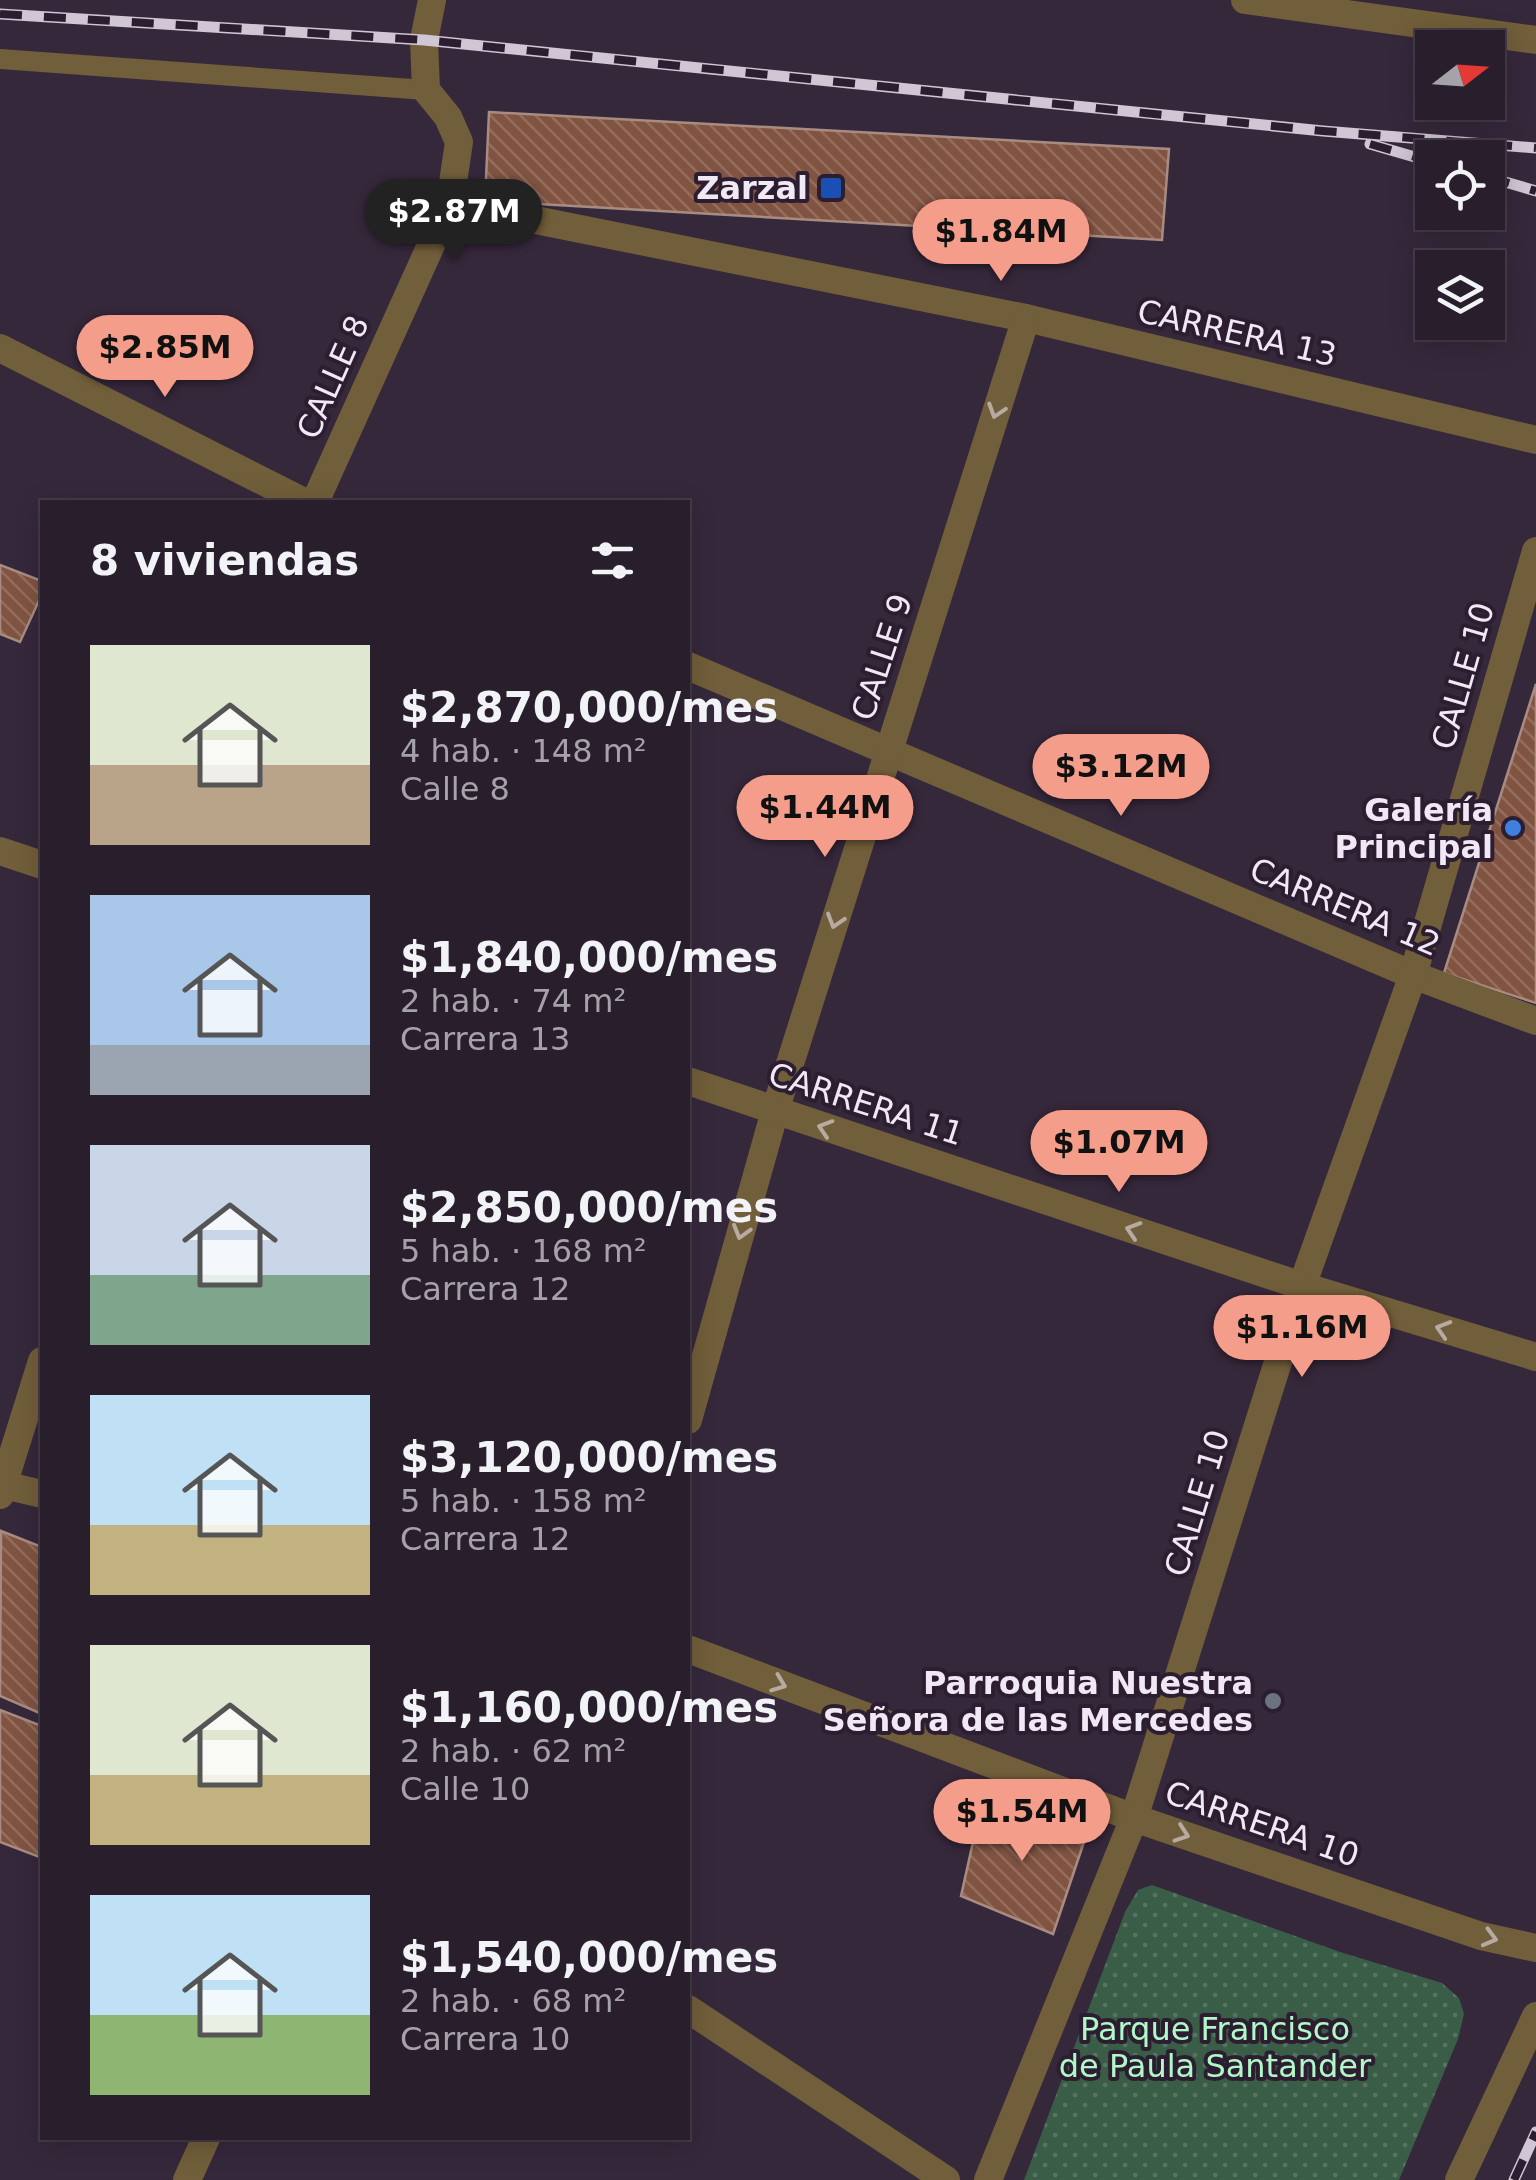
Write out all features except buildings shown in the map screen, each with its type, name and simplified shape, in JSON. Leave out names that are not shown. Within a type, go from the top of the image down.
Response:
[{"type":"street","points":[[426,90],[424,40],[432,0]]},
{"type":"street","points":[[1246,0],[1536,40]]},
{"type":"street","name":"CALLE 8","points":[[316,500],[450,203],[459,142],[448,117],[426,90]]},
{"type":"street","name":"CARRERA 13","points":[[450,203],[1026,318],[1536,440]]},
{"type":"street","name":"CALLE 9","points":[[690,1413],[776,1111],[1026,318]]},
{"type":"street","points":[[0,348],[300,500]]},
{"type":"street","name":"CALLE 10","points":[[988,2180],[1134,1818],[1302,1286],[1413,975],[1536,552]]},
{"type":"street","name":"CARRERA 12","points":[[690,667],[1413,975],[1536,1021]]},
{"type":"street","points":[[0,851],[40,864]]},
{"type":"street","name":"CARRERA 11","points":[[690,1083],[1302,1286],[1536,1357]]},
{"type":"street","points":[[40,1367],[1,1488],[40,1494]]},
{"type":"street","name":"CARRERA 10","points":[[690,1651],[1134,1818],[1482,1936],[1536,1948]]},
{"type":"street","points":[[690,2010],[946,2180]]},
{"type":"street","points":[[1459,2180],[1536,2016]]},
{"type":"street","points":[[187,2180],[205,2140]]},
{"type":"lane","points":[[0,59],[426,90]]},
{"type":"green space","name":"Parque Francisco de Paula Santander","points":[[1152,1885],[1340,1952],[1442,1983],[1459,1998],[1464,2014],[1458,2039],[1399,2180],[1024,2180],[1125,1912],[1138,1890]]},
{"type":"railway","points":[[0,14],[424,40],[1323,131],[1536,148]]},
{"type":"railway","points":[[1370,144],[1415,157]]},
{"type":"railway","points":[[1505,182],[1536,191]]},
{"type":"railway","points":[[1514,2180],[1536,2132]]},
{"type":"place","name":"Zarzal","points":[[831,188]]},
{"type":"place","name":"Galería Principal","points":[[1513,828]]},
{"type":"place","name":"Parroquia Nuestra Señora de las Mercedes","points":[[1273,1701]]}]
